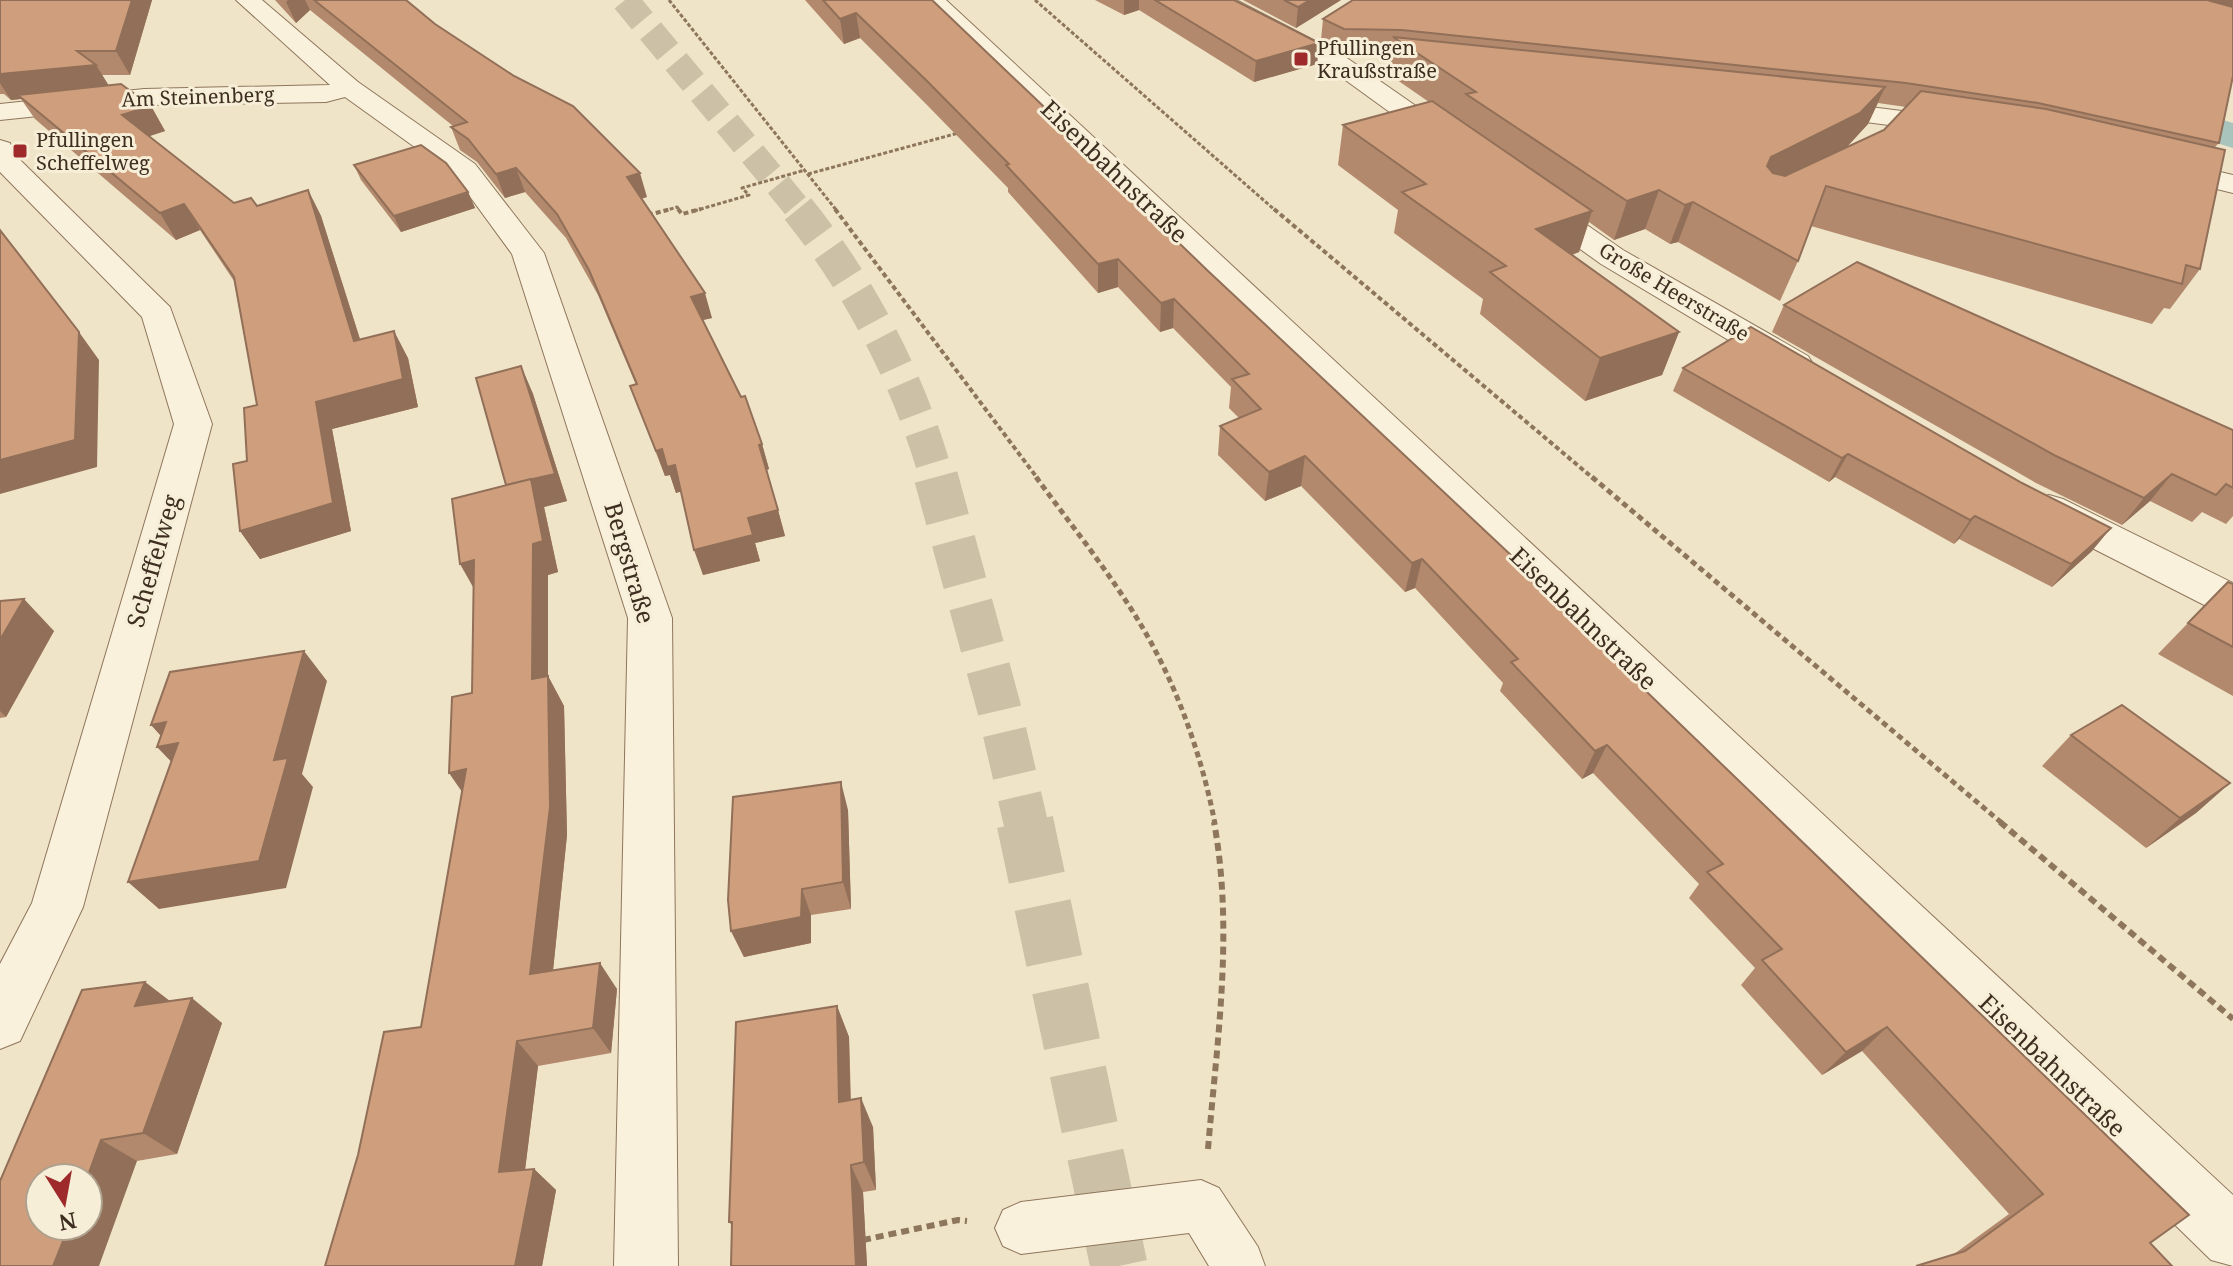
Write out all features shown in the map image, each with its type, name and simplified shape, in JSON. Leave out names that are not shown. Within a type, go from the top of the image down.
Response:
[{"type":"street","name":"Bergstraße","points":[[248,0],[349,88],[465,170],[528,253],[650,618],[646,1266]]},
{"type":"street","name":"Eisenbahnstraße","points":[[932,0],[2233,1238]]},
{"type":"street","points":[[1218,0],[1309,33],[1335,61],[1473,159]]},
{"type":"street","points":[[1335,61],[1382,62]]},
{"type":"street","name":"Am Steinenberg","points":[[0,112],[144,97],[326,94],[349,88]]},
{"type":"street","points":[[1788,105],[1982,129]]},
{"type":"street","points":[[1875,138],[1895,116]]},
{"type":"street","name":"Scheffelweg","points":[[0,149],[1,157],[158,314],[193,424],[57,907],[0,1022]]},
{"type":"street","points":[[2129,160],[2233,184]]},
{"type":"street","name":"Große Heerstraße","points":[[1511,186],[1612,257],[1816,376]]},
{"type":"street","points":[[2021,495],[2233,601]]},
{"type":"lane","points":[[1021,1228],[1201,1206],[1239,1266]]},
{"type":"path","points":[[669,0],[877,261],[1130,608],[1155,650],[1179,703],[1211,804],[1222,865],[1225,942],[1213,1102],[1201,1206]]},
{"type":"path","points":[[1035,0],[1263,199],[2233,1019]]},
{"type":"path","points":[[636,218],[677,207],[682,214],[749,195],[742,188],[1048,109]]},
{"type":"path","points":[[849,1242],[958,1220],[1021,1228]]},
{"type":"building","points":[[0,0],[132,0],[116,51],[77,51],[96,65],[0,74]]},
{"type":"building","points":[[314,0],[406,0],[435,24],[514,76],[573,106],[640,173],[627,177],[705,293],[691,297],[741,397],[745,396],[762,444],[759,445],[778,510],[748,518],[753,535],[694,550],[675,465],[667,467],[662,449],[656,451],[630,386],[637,384],[589,270],[557,214],[516,168],[496,174],[468,139],[451,127],[467,122]]},
{"type":"building","points":[[823,0],[932,0],[1063,125],[1058,126],[1207,270],[1513,557],[1509,559],[2189,1215],[2150,1243],[2172,1266],[1916,1266],[1965,1251],[2043,1194],[1887,1027],[1846,1052],[1762,960],[1782,949],[1707,872],[1723,864],[1607,745],[1595,751],[1511,662],[1518,659],[1422,559],[1412,563],[1305,456],[1269,472],[1220,426],[1261,409],[1232,379],[1249,374],[1174,299],[1161,303],[1118,259],[1098,264],[1006,165],[1009,164],[926,80],[856,13],[840,19]]},
{"type":"building","points":[[1155,0],[1234,0],[1319,43],[1256,61]]},
{"type":"building","points":[[1284,0],[1310,0],[1298,7]]},
{"type":"building","points":[[1353,0],[2207,0],[2233,7],[2233,76],[2219,143],[2038,103],[1906,83],[1402,30],[1344,29],[1323,19]]},
{"type":"building","points":[[1393,37],[1885,87],[1860,113],[1771,157],[1767,166],[1773,173],[1785,176],[1884,130],[1921,91],[2046,109],[2225,150],[2200,269],[2186,265],[2182,284],[1826,186],[1798,261],[1693,202],[1685,205],[1659,190],[1627,201],[1466,94],[1476,92]]},
{"type":"building","points":[[121,84],[151,106],[122,115],[234,203],[251,198],[257,206],[308,190],[354,341],[394,331],[403,379],[316,402],[333,503],[240,531],[233,464],[247,461],[244,408],[257,405],[234,277],[184,204],[160,213],[18,95]]},
{"type":"building","points":[[1432,101],[1592,211],[1536,229],[1679,332],[1600,358],[1490,272],[1506,266],[1402,192],[1426,184],[1343,125]]},
{"type":"building","points":[[421,145],[446,163],[468,192],[394,216],[354,165]]},
{"type":"building","points":[[0,230],[79,332],[75,440],[0,460]]},
{"type":"building","points":[[1857,262],[2233,430],[2233,488],[2226,484],[2216,495],[2172,474],[2144,498],[2056,456],[1784,305]]},
{"type":"building","points":[[1751,327],[2022,483],[2111,528],[2071,564],[1975,516],[1970,520],[1848,454],[1842,458],[1683,368]]},
{"type":"building","points":[[521,366],[555,474],[506,485],[476,378]]},
{"type":"building","points":[[531,479],[543,541],[533,544],[532,679],[548,676],[550,807],[530,974],[600,963],[593,1028],[517,1041],[499,1172],[534,1169],[515,1266],[325,1266],[358,1155],[384,1032],[421,1027],[466,769],[449,773],[452,697],[472,693],[474,560],[460,564],[452,499]]},
{"type":"building","points":[[2228,582],[2233,584],[2233,647],[2188,623]]},
{"type":"building","points":[[24,599],[0,640],[0,601]]},
{"type":"building","points":[[304,651],[274,760],[288,758],[259,861],[128,882],[178,743],[157,747],[166,722],[151,725],[170,672]]},
{"type":"building","points":[[2122,705],[2230,783],[2180,818],[2071,735]]},
{"type":"building","points":[[841,782],[843,882],[802,889],[801,917],[731,931],[728,900],[733,797]]},
{"type":"building","points":[[145,982],[135,1006],[192,998],[143,1133],[101,1140],[93,1162],[24,1162],[24,1242],[63,1242],[53,1266],[0,1266],[0,1181],[82,990]]},
{"type":"building","points":[[837,1006],[839,1102],[861,1098],[864,1162],[851,1165],[856,1266],[731,1266],[732,1222],[729,1222],[736,1022]]},
{"type":"waterway","points":[[2138,107],[2233,136]]},
{"type":"tunnel","points":[[625,0],[800,211]]},
{"type":"tunnel","points":[[798,209],[842,270],[881,337],[913,407],[937,479]]},
{"type":"tunnel","points":[[936,477],[999,708],[1026,824]]},
{"type":"tunnel","points":[[1025,822],[1119,1266]]},
{"type":"place","name":"Pfullingen Kraußstraße","points":[[1301,59]]},
{"type":"place","name":"Pfullingen Scheffelweg","points":[[20,151]]}]
